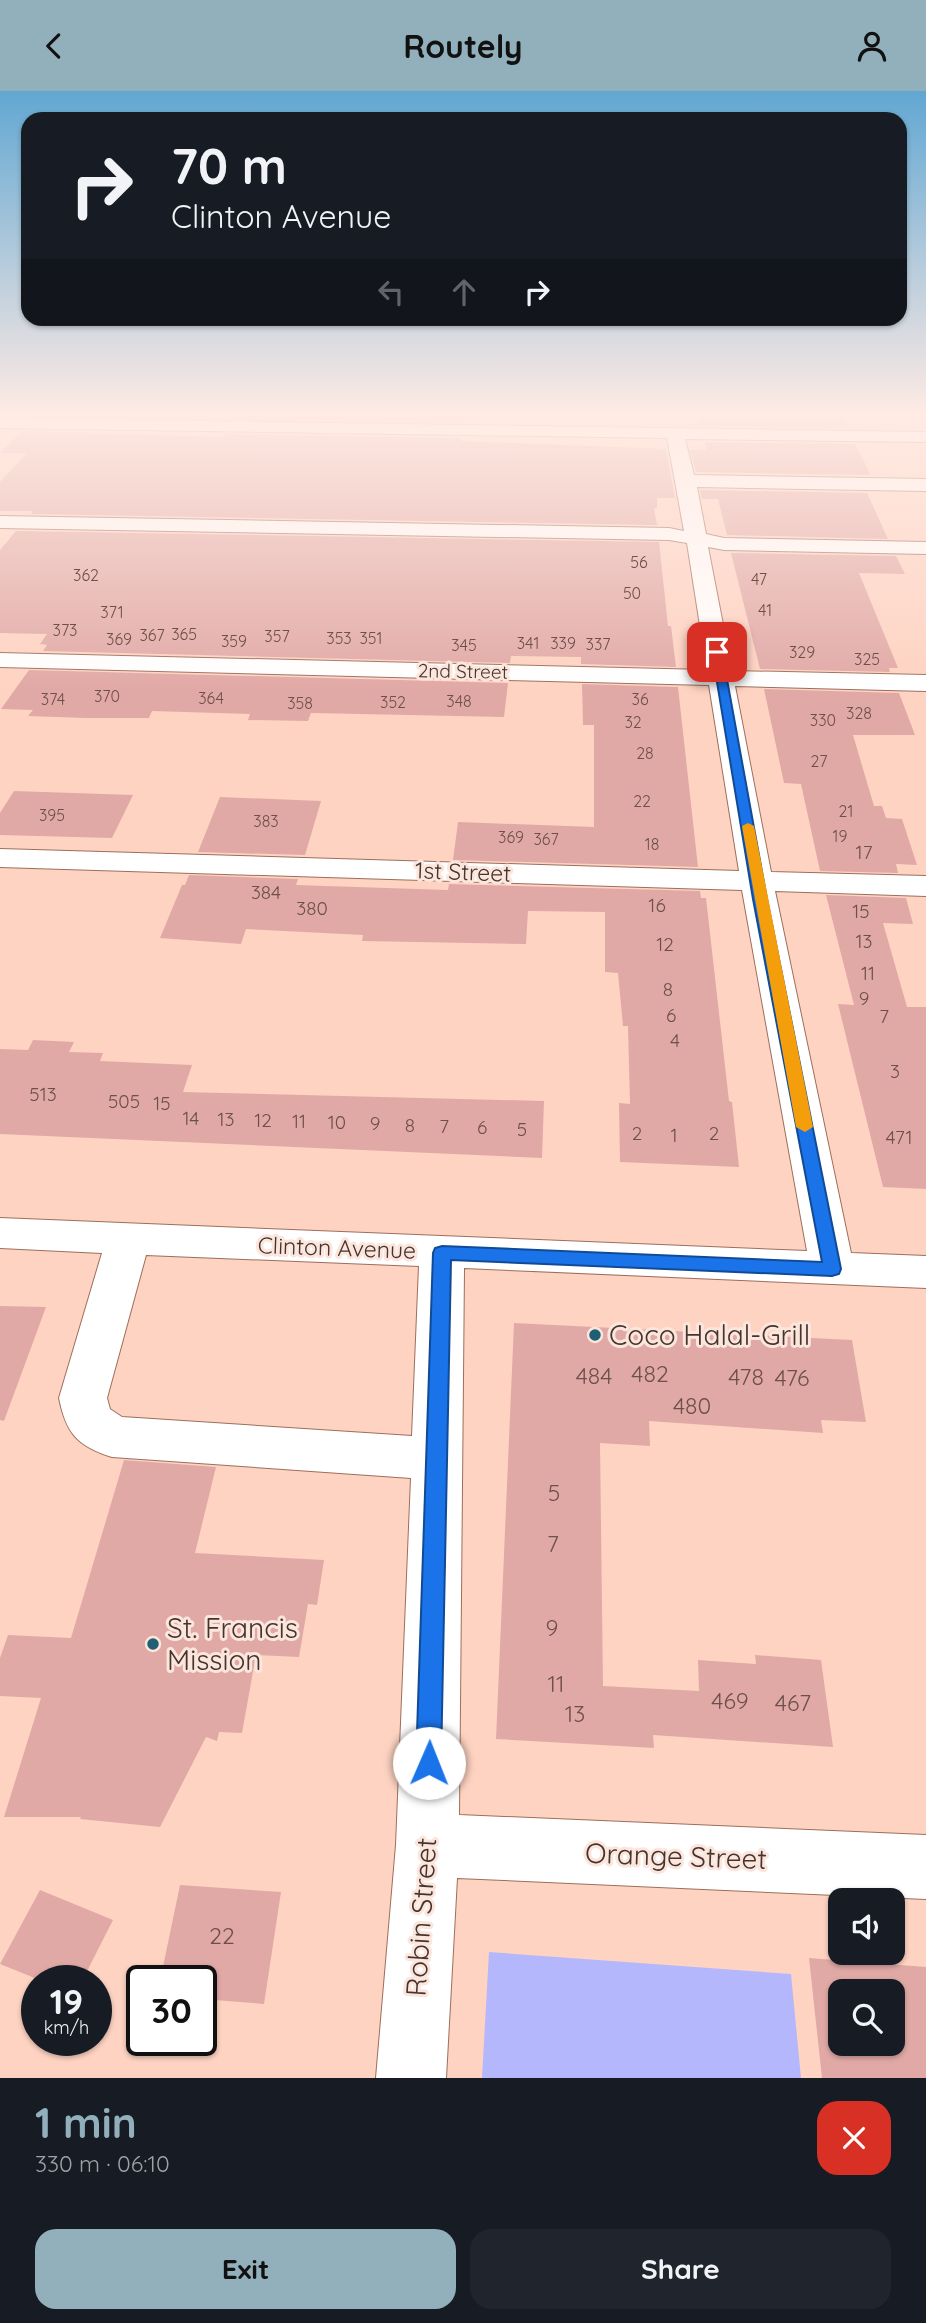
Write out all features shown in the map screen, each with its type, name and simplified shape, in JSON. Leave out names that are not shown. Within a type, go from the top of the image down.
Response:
[{"type":"street","points":[[690,504],[832,1269]]},
{"type":"street","points":[[0,521],[669,534],[724,544],[926,548]]},
{"type":"street","name":"2nd Street","points":[[0,660],[926,683]]},
{"type":"street","name":"1st Street","points":[[0,858],[926,886]]},
{"type":"street","name":"Clinton Avenue","points":[[0,1233],[926,1272]]},
{"type":"street","points":[[128,1239],[83,1398],[88,1420],[112,1437],[437,1459]]},
{"type":"street","name":"Robin Street","points":[[411,2078],[427,1845],[442,1253]]},
{"type":"street","name":"Orange Street","points":[[427,1845],[926,1867]]},
{"type":"shaded area","points":[[489,1952],[791,1974],[801,2078],[482,2078]]},
{"type":"building","points":[[0,504],[657,504],[657,508],[654,508],[657,525],[31,514],[33,511],[0,511]]},
{"type":"building","points":[[719,504],[872,504],[888,539],[727,535]]},
{"type":"building","points":[[16,531],[659,542],[668,626],[671,626],[676,667],[581,664],[581,657],[511,656],[510,663],[43,651],[47,645],[40,644],[47,634],[0,633],[0,550]]},
{"type":"building","points":[[731,553],[896,556],[905,574],[859,573],[898,668],[889,668],[890,672],[760,669]]},
{"type":"building","points":[[29,670],[508,683],[504,717],[311,713],[308,721],[248,720],[250,714],[152,711],[149,718],[85,718],[28,716],[33,710],[1,709]]},
{"type":"building","points":[[582,684],[678,687],[698,867],[453,860],[458,822],[594,827],[594,725],[583,725]]},
{"type":"building","points":[[764,689],[899,693],[915,735],[853,735],[874,806],[882,806],[886,818],[902,819],[917,865],[896,864],[898,873],[820,871],[801,784],[784,783]]},
{"type":"building","points":[[14,791],[133,795],[112,838],[0,835],[0,813]]},
{"type":"building","points":[[220,797],[321,801],[305,855],[198,852]]},
{"type":"building","points":[[189,875],[298,879],[296,885],[448,890],[449,884],[700,891],[701,898],[706,898],[739,1167],[620,1162],[619,1103],[630,1104],[628,1026],[623,1026],[618,973],[605,972],[605,912],[528,911],[526,944],[362,941],[363,935],[246,929],[241,944],[160,938],[182,885],[185,885]]},
{"type":"building","points":[[826,895],[906,898],[913,924],[883,923],[907,1007],[926,1007],[926,1189],[883,1187],[838,1004],[854,1005]]},
{"type":"building","points":[[33,1040],[74,1042],[69,1052],[103,1053],[100,1061],[192,1065],[183,1092],[544,1101],[542,1158],[0,1134],[0,1049],[28,1050]]},
{"type":"building","points":[[0,1306],[46,1307],[4,1421],[0,1420]]},
{"type":"building","points":[[514,1323],[852,1340],[866,1422],[821,1420],[823,1433],[649,1421],[650,1446],[600,1443],[603,1686],[699,1691],[698,1660],[756,1664],[755,1655],[821,1660],[833,1747],[653,1735],[654,1748],[496,1739]]},
{"type":"building","name":"St. Francis Mission","points":[[124,1460],[216,1467],[195,1553],[324,1560],[317,1605],[308,1604],[299,1657],[256,1655],[242,1733],[219,1732],[217,1741],[206,1737],[160,1827],[80,1819],[81,1817],[4,1817],[41,1698],[0,1696],[0,1658],[8,1635],[71,1638]]},
{"type":"building","points":[[180,1885],[281,1892],[264,2004],[217,2000],[217,1965],[163,1965]]},
{"type":"building","points":[[40,1890],[113,1920],[90,1965],[21,1965],[21,1972],[0,1964]]},
{"type":"building","points":[[809,1958],[828,1959],[828,1965],[926,1967],[926,2078],[822,2078]]},
{"type":"slow traffic","points":[[748,826],[805,1127]]},
{"type":"place","name":"Coco Halal-Grill","points":[[595,1335]]},
{"type":"place","name":"St. Francis Mission","points":[[153,1644]]},
{"type":"route","points":[[429,1763],[442,1253],[832,1269],[760,899],[717,652]]}]
